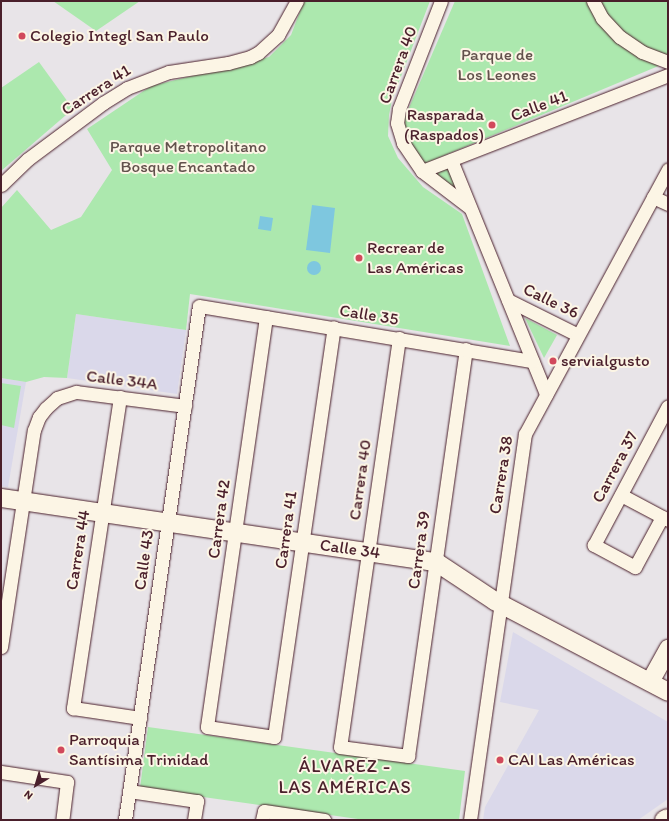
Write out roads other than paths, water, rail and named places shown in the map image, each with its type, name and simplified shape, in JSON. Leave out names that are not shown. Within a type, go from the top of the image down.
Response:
[{"type":"street","name":"Carrera 41","points":[[1,185],[28,159],[103,103],[127,88],[169,72],[228,63],[258,53],[278,35],[297,1]]},
{"type":"street","name":"Carrera 40","points":[[441,1],[398,116],[399,133],[403,143],[422,171],[470,208]]},
{"type":"street","points":[[593,1],[602,18],[620,37],[642,52],[668,62]]},
{"type":"street","name":"Calle 41","points":[[422,171],[668,75]]},
{"type":"street","name":"Carrera 40","points":[[451,160],[546,394]]},
{"type":"street","name":"Carrera 38","points":[[470,820],[524,438],[529,425],[668,169]]},
{"type":"street","points":[[653,197],[668,204]]},
{"type":"street","name":"Calle 36","points":[[508,300],[578,335]]},
{"type":"street","name":"Calle 35","points":[[199,306],[533,361]]},
{"type":"street","name":"Calle 43","points":[[125,820],[199,306]]},
{"type":"street","name":"Carrera 42","points":[[266,317],[207,727],[274,737]]},
{"type":"street","name":"Carrera 41","points":[[274,737],[334,328]]},
{"type":"street","name":"Carrera 40","points":[[399,338],[340,746],[408,756]]},
{"type":"street","name":"Carrera 39","points":[[408,756],[466,349]]},
{"type":"street","name":"Calle 34A","points":[[23,501],[34,430],[38,418],[57,398],[76,392],[185,406]]},
{"type":"street","name":"Carrera 44","points":[[120,398],[73,708],[140,718]]},
{"type":"street","name":"Carrera 37","points":[[665,518],[635,567],[594,544],[668,406]]},
{"type":"street","points":[[621,494],[665,518]]},
{"type":"street","name":"Calle 34","points":[[1,498],[436,562],[500,604],[668,692]]},
{"type":"street","points":[[1,647],[23,501]]},
{"type":"street","points":[[650,682],[668,649]]},
{"type":"street","points":[[1,772],[67,782],[62,820]]},
{"type":"street","points":[[129,791],[197,801],[194,820]]},
{"type":"street","points":[[263,816],[324,820]]},
{"type":"street","points":[[664,820],[668,818]]},
{"type":"water","points":[[312,205],[335,208],[330,253],[306,250]]},
{"type":"water","points":[[260,216],[273,218],[271,231],[258,229]]},
{"type":"water","points":[[314,261],[319,263],[321,268],[319,273],[314,275],[309,273],[307,268],[309,263]]},
{"type":"place","name":"Colegio Integl San Paulo","points":[[22,36]]},
{"type":"place","name":"Rasparada (Raspados)","points":[[492,125]]},
{"type":"place","name":"Recrear de Las Américas","points":[[359,258]]},
{"type":"place","name":"servialgusto","points":[[553,361]]},
{"type":"place","name":"Parroquia Santísima Trinidad","points":[[61,750]]},
{"type":"place","name":"CAI Las Américas","points":[[500,760]]},
{"type":"district","name":"ÁLVAREZ - LAS AMÉRICAS","points":[[345,777]]},
{"type":"park label","name":"Parque de Los Leones","points":[[497,65]]},
{"type":"park label","name":"Parque Metropolitano Bosque Encantado","points":[[188,157]]}]
